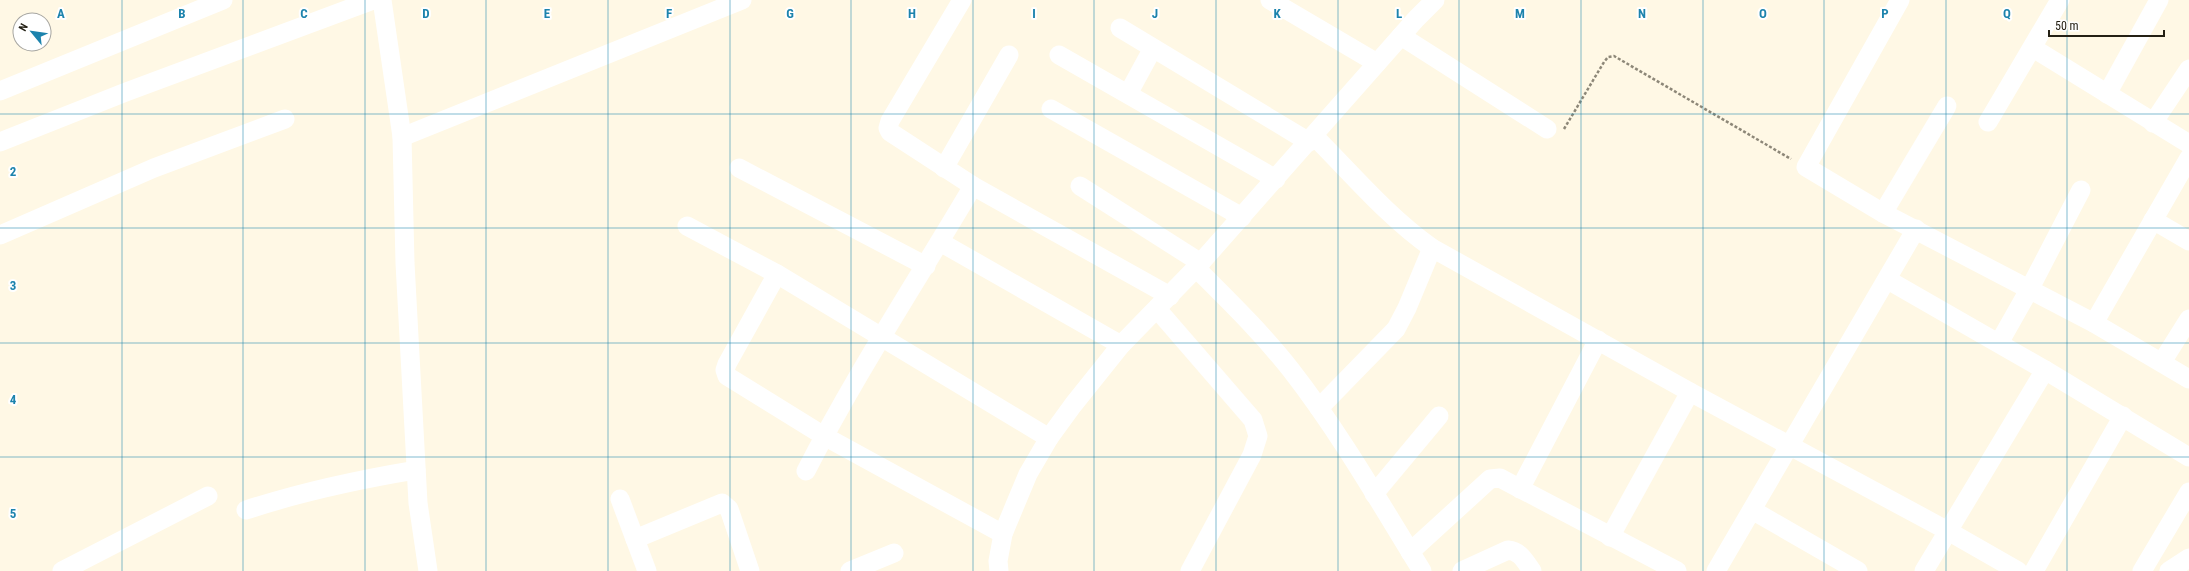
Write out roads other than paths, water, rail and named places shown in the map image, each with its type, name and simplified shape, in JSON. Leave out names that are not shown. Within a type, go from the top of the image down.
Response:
[{"type":"street","points":[[0,91],[223,0]]},
{"type":"street","points":[[0,142],[126,92],[373,0]]},
{"type":"street","points":[[382,0],[402,137],[405,263],[416,470],[418,503],[428,571]]},
{"type":"street","points":[[402,137],[742,0]]},
{"type":"street","points":[[962,0],[890,121],[888,128],[892,136],[973,186],[1170,296]]},
{"type":"street","points":[[1270,0],[1377,63]]},
{"type":"street","points":[[999,571],[998,561],[1003,534],[1028,474],[1050,438],[1073,405],[1121,345],[1170,296],[1242,217],[1401,36],[1435,0]]},
{"type":"street","points":[[1988,122],[2060,0]]},
{"type":"street","points":[[2107,94],[2159,0]]},
{"type":"street","points":[[1897,1],[1806,167],[1883,213],[2094,323],[2189,379]]},
{"type":"street","points":[[1120,28],[1312,139],[1412,234],[1432,248],[1690,392],[1948,531],[2018,571]]},
{"type":"street","points":[[1401,36],[1547,129]]},
{"type":"street","points":[[1128,94],[1153,48]]},
{"type":"street","points":[[2033,48],[2189,144]]},
{"type":"street","points":[[944,168],[1009,55]]},
{"type":"street","points":[[1059,55],[1276,179]]},
{"type":"street","points":[[2153,123],[2189,69]]},
{"type":"street","points":[[1883,213],[1947,106]]},
{"type":"street","points":[[1051,109],[1242,217]]},
{"type":"street","points":[[0,235],[154,168],[285,120]]},
{"type":"street","points":[[2094,323],[2189,158]]},
{"type":"street","points":[[739,168],[926,266]]},
{"type":"street","points":[[806,471],[824,436],[881,336],[926,266],[973,186]]},
{"type":"street","points":[[1080,186],[1198,265],[1260,332],[1319,408],[1422,571]]},
{"type":"street","points":[[1999,343],[2029,290],[2081,190]]},
{"type":"street","points":[[2153,220],[2189,241]]},
{"type":"street","points":[[687,226],[778,274],[1050,438]]},
{"type":"street","points":[[1716,571],[1888,280],[1916,229]]},
{"type":"street","points":[[940,242],[1121,345]]},
{"type":"street","points":[[1319,408],[1396,329],[1407,308],[1432,248]]},
{"type":"street","points":[[778,274],[725,370],[727,376],[732,381],[824,436],[1003,534]]},
{"type":"street","points":[[1888,280],[1999,343],[2123,416],[2189,457]]},
{"type":"street","points":[[1157,309],[1253,420],[1258,436],[1252,455],[1190,571]]},
{"type":"street","points":[[2162,362],[2189,319]]},
{"type":"street","points":[[1520,489],[1598,340]]},
{"type":"street","points":[[1924,571],[2044,370]]},
{"type":"street","points":[[1610,537],[1690,392]]},
{"type":"street","points":[[1374,494],[1439,416]]},
{"type":"street","points":[[2034,571],[2123,416]]},
{"type":"street","points":[[246,510],[296,494],[340,483],[416,470]]},
{"type":"street","points":[[1410,552],[1490,479],[1500,478],[1677,571]]},
{"type":"street","points":[[2142,571],[2189,492]]},
{"type":"street","points":[[62,571],[208,496]]},
{"type":"street","points":[[620,499],[647,571]]},
{"type":"street","points":[[635,539],[722,503],[729,509],[750,571]]},
{"type":"street","points":[[1752,510],[1858,571]]},
{"type":"street","points":[[1462,571],[1508,550],[1514,550],[1521,555],[1532,571]]},
{"type":"street","points":[[850,571],[894,552]]},
{"type":"street","points":[[2169,571],[2189,558]]}]
